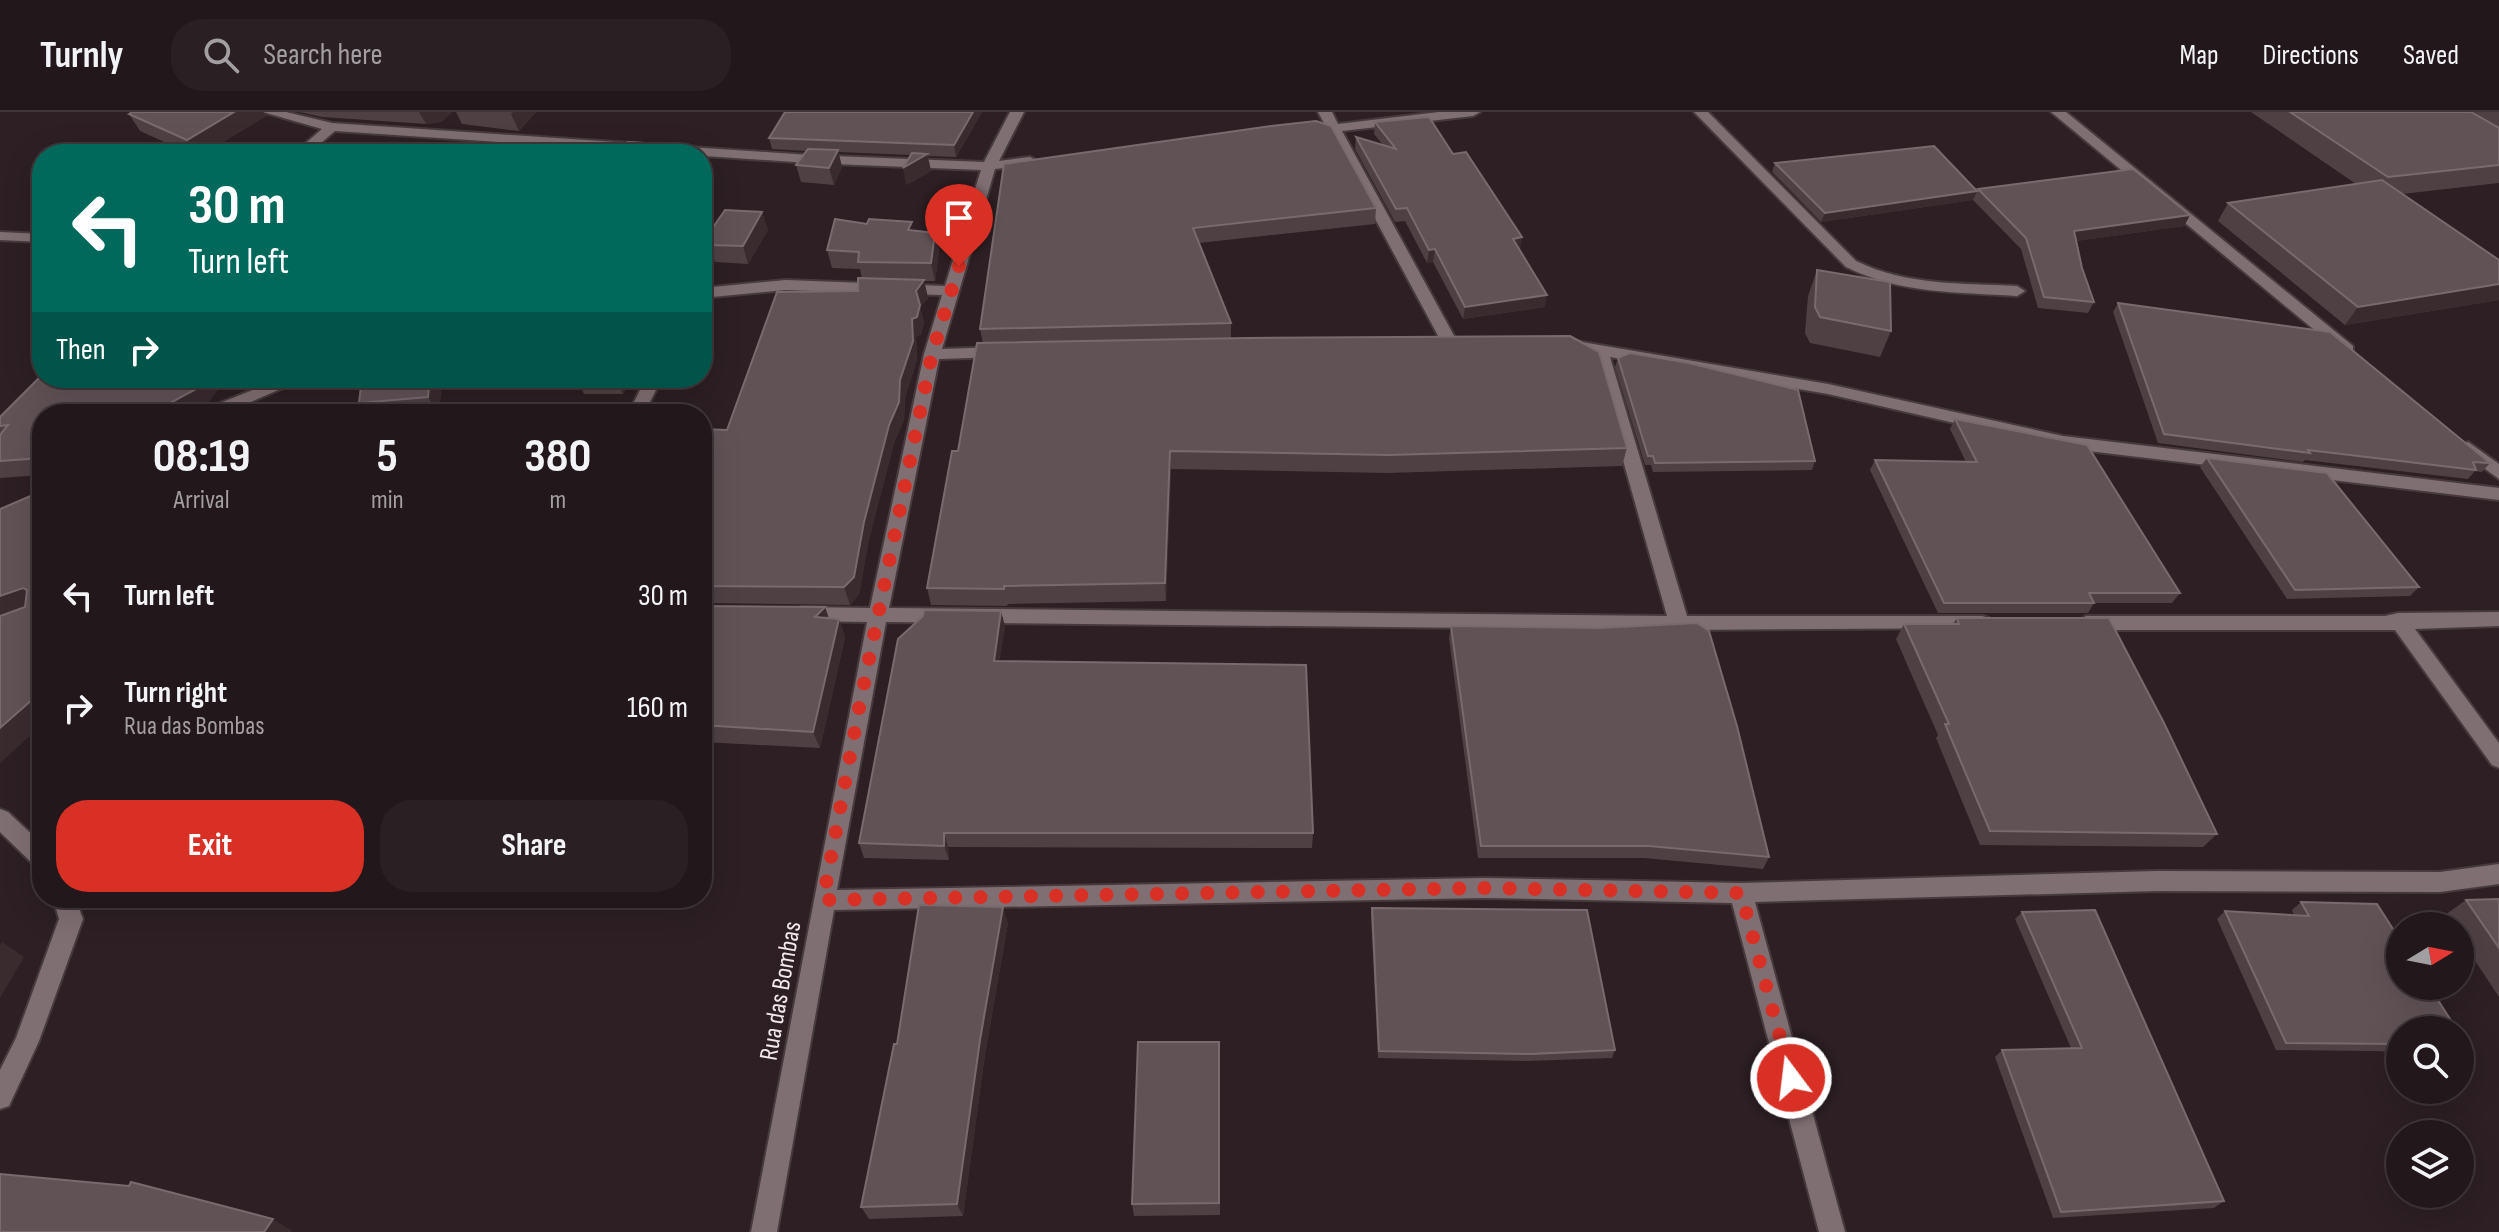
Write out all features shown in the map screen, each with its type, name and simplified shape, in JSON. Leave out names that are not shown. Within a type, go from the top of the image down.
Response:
[{"type":"street","points":[[270,112],[332,127],[447,127],[629,144]]},
{"type":"street","name":"Rua das Bombas","points":[[764,1232],[823,900],[932,354],[989,166],[1017,112]]},
{"type":"street","points":[[1325,112],[1449,343]]},
{"type":"street","points":[[1291,133],[1473,112]]},
{"type":"street","points":[[1701,112],[1851,264],[1872,277],[1895,283],[2017,291]]},
{"type":"street","points":[[2058,112],[2364,363]]},
{"type":"street","points":[[312,144],[332,127]]},
{"type":"street","points":[[712,152],[989,166],[1048,160]]},
{"type":"street","points":[[0,236],[32,238]]},
{"type":"street","points":[[712,292],[786,285],[951,291]]},
{"type":"street","points":[[1540,343],[1599,348],[1828,389],[2063,442],[2499,494]]},
{"type":"street","points":[[1599,348],[1679,623]]},
{"type":"street","points":[[932,354],[1010,352]]},
{"type":"street","points":[[233,404],[273,388]]},
{"type":"street","points":[[2450,433],[2499,473]]},
{"type":"street","points":[[779,614],[1679,623],[2009,623]]},
{"type":"street","points":[[2071,623],[2385,623],[2398,620],[2499,619]]},
{"type":"street","points":[[2398,620],[2499,759]]},
{"type":"street","points":[[0,818],[32,848]]},
{"type":"street","points":[[823,900],[1485,888],[1741,893],[2157,881],[2440,882],[2499,874]]},
{"type":"street","points":[[1741,893],[1832,1232]]},
{"type":"street","points":[[0,1097],[27,1041],[71,919],[67,908]]},
{"type":"building","points":[[234,112],[187,140],[129,114]]},
{"type":"building","points":[[785,112],[973,112],[954,145],[769,138]]},
{"type":"building","points":[[2290,112],[2471,112],[2499,128],[2499,165],[2388,177]]},
{"type":"building","points":[[1429,117],[1453,154],[1466,152],[1522,237],[1513,239],[1547,295],[1465,307],[1435,249],[1429,250],[1407,208],[1396,209],[1356,137],[1396,149],[1375,122]]},
{"type":"building","points":[[1316,121],[1331,126],[1376,208],[1193,228],[1231,323],[980,329],[1004,164]]},
{"type":"building","points":[[1934,146],[1977,191],[1825,213],[1775,163]]},
{"type":"building","points":[[808,149],[838,150],[829,168],[796,165]]},
{"type":"building","points":[[912,153],[927,154],[903,168]]},
{"type":"building","points":[[2133,169],[2190,215],[2074,231],[2094,302],[2044,297],[2026,238],[1978,189]]},
{"type":"building","points":[[2382,180],[2499,260],[2499,284],[2358,307],[2228,203]]},
{"type":"building","points":[[725,210],[762,212],[743,246],[712,245],[712,229]]},
{"type":"building","points":[[835,219],[867,224],[869,219],[912,222],[908,230],[935,233],[931,263],[858,262],[859,252],[827,250]]},
{"type":"building","points":[[1817,270],[1890,282],[1891,331],[1820,317],[1815,307]]},
{"type":"building","points":[[858,278],[924,280],[916,291],[920,305],[917,317],[912,319],[913,341],[900,380],[899,402],[889,425],[864,522],[854,577],[844,587],[712,586],[712,429],[727,430],[777,292],[858,291]]},
{"type":"building","points":[[2118,303],[2330,332],[2490,463],[2473,462],[2476,470],[2164,434]]},
{"type":"building","points":[[1570,336],[1599,352],[1627,448],[1389,455],[1170,451],[1165,583],[1004,586],[1004,589],[927,588],[952,451],[958,451],[977,343]]},
{"type":"building","points":[[1630,353],[1689,363],[1798,390],[1815,461],[1655,463],[1653,456],[1648,456],[1618,358]]},
{"type":"building","points":[[32,385],[32,388],[197,388],[168,404],[32,404],[32,459],[0,461],[0,435],[8,425],[0,426],[0,417]]},
{"type":"building","points":[[361,388],[429,388],[428,397],[359,403]]},
{"type":"building","points":[[1955,419],[2087,445],[2180,593],[2089,593],[2094,603],[1944,603],[1875,460],[1977,462]]},
{"type":"building","points":[[2207,458],[2327,473],[2419,587],[2295,590]]},
{"type":"building","points":[[32,495],[32,700],[0,728],[0,616],[25,607],[27,590],[23,588],[0,596],[0,509]]},
{"type":"building","points":[[712,606],[825,607],[815,617],[839,619],[813,732],[712,726]]},
{"type":"building","points":[[924,610],[1001,611],[994,661],[1306,665],[1313,833],[944,833],[944,846],[859,843],[898,639],[923,616]]},
{"type":"building","points":[[1957,618],[2109,618],[2217,834],[1990,831],[1945,724],[1949,724],[1904,624],[1959,624]]},
{"type":"building","points":[[1697,623],[1709,631],[1737,726],[1769,857],[1649,846],[1481,846],[1451,626],[1600,628]]},
{"type":"building","points":[[2499,899],[2499,948],[2466,900]]},
{"type":"building","points":[[2301,902],[2377,904],[2386,918],[2386,1000],[2438,1000],[2448,1016],[2386,1016],[2386,1044],[2286,1043],[2225,911],[2309,916]]},
{"type":"building","points":[[919,905],[1003,907],[957,1204],[861,1207],[894,1044],[897,1044]]},
{"type":"building","points":[[1372,908],[1587,910],[1615,1050],[1531,1054],[1379,1051]]},
{"type":"building","points":[[2095,910],[2224,1201],[2061,1212],[2002,1050],[2082,1048],[2022,912]]},
{"type":"building","points":[[1138,1042],[1219,1042],[1219,1203],[1132,1204]]},
{"type":"building","points":[[0,1174],[129,1186],[131,1182],[273,1219],[264,1232],[0,1232]]},
{"type":"route","points":[[959,266],[932,354],[823,900],[1485,888],[1741,893],[1791,1078]]}]
